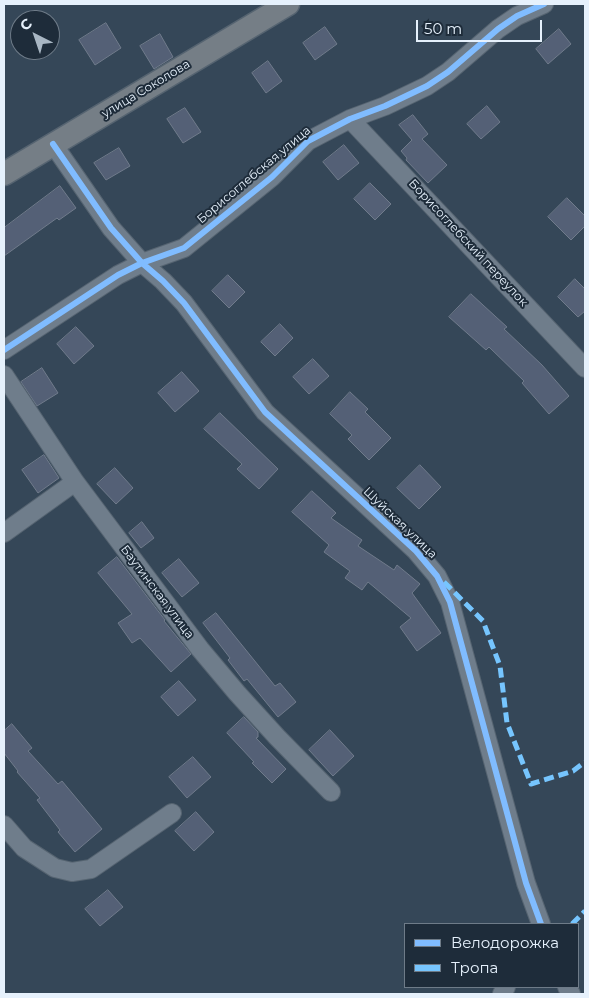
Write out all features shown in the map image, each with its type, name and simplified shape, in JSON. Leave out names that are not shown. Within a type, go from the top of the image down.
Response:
[{"type":"main road","name":"улица Соколова","points":[[4,174],[288,4]]},
{"type":"street","name":"Борисоглебская улица","points":[[4,350],[118,276],[142,263],[184,248],[272,176],[308,141],[350,119],[385,106],[427,86],[448,72],[498,29],[517,16],[544,4]]},
{"type":"street","name":"Борисоглебский переулок","points":[[350,119],[585,368]]},
{"type":"street","name":"Шуйская улица","points":[[53,144],[110,228],[142,263],[164,281],[184,303],[264,412],[416,551],[438,576],[450,602],[526,883],[541,923]]},
{"type":"street","name":"Баутинская улица","points":[[4,375],[75,482],[200,648],[237,693],[331,792]]},
{"type":"street","points":[[4,533],[75,482]]},
{"type":"street","points":[[4,825],[24,848],[55,868],[72,872],[91,870],[172,813]]},
{"type":"building","points":[[106,23],[121,48],[95,65],[79,40]]},
{"type":"building","points":[[325,27],[337,44],[315,60],[303,43]]},
{"type":"building","points":[[559,29],[571,44],[548,64],[536,49]]},
{"type":"building","points":[[160,34],[173,57],[154,69],[140,46]]},
{"type":"building","points":[[268,61],[282,81],[266,93],[252,73]]},
{"type":"building","points":[[487,106],[500,122],[481,139],[467,124]]},
{"type":"building","points":[[185,108],[201,132],[183,143],[167,119]]},
{"type":"building","points":[[413,115],[428,134],[422,139],[447,165],[428,183],[406,160],[407,158],[401,151],[412,140],[399,125]]},
{"type":"building","points":[[344,145],[359,163],[338,180],[323,162]]},
{"type":"building","points":[[119,148],[130,166],[106,180],[94,163]]},
{"type":"building","points":[[370,183],[391,204],[375,220],[354,199]]},
{"type":"building","points":[[60,186],[76,208],[59,220],[57,218],[4,256],[4,228]]},
{"type":"building","points":[[567,198],[585,216],[585,226],[571,240],[548,217]]},
{"type":"building","points":[[228,275],[245,292],[229,308],[212,291]]},
{"type":"building","points":[[575,279],[585,289],[585,311],[578,317],[558,297]]},
{"type":"building","points":[[471,294],[507,327],[504,329],[542,365],[569,396],[549,414],[522,383],[524,381],[489,347],[486,350],[449,317]]},
{"type":"building","points":[[280,324],[293,338],[275,356],[261,342]]},
{"type":"building","points":[[76,327],[94,346],[74,364],[57,344]]},
{"type":"building","points":[[313,359],[329,376],[309,394],[293,377]]},
{"type":"building","points":[[42,368],[58,393],[37,406],[21,382]]},
{"type":"building","points":[[182,372],[199,391],[175,412],[158,393]]},
{"type":"building","points":[[350,392],[368,409],[365,412],[391,438],[369,460],[348,439],[352,435],[330,414]]},
{"type":"building","points":[[220,413],[278,469],[259,489],[237,469],[242,464],[204,429]]},
{"type":"building","points":[[44,455],[59,478],[38,493],[22,470]]},
{"type":"building","points":[[420,465],[441,487],[419,509],[397,488]]},
{"type":"building","points":[[115,468],[133,488],[116,504],[97,484]]},
{"type":"building","points":[[312,491],[336,513],[331,518],[362,540],[358,546],[394,570],[397,565],[420,584],[412,593],[441,633],[417,651],[400,627],[411,618],[368,582],[362,590],[345,578],[350,571],[324,552],[329,545],[292,512]]},
{"type":"building","points":[[142,522],[154,538],[141,548],[129,533]]},
{"type":"building","points":[[117,557],[191,654],[171,672],[140,638],[132,643],[118,623],[132,614],[98,573]]},
{"type":"building","points":[[179,559],[199,583],[182,597],[162,573]]},
{"type":"building","points":[[216,613],[275,686],[280,683],[296,702],[278,717],[247,679],[244,681],[228,660],[230,658],[203,623]]},
{"type":"building","points":[[179,681],[196,700],[178,716],[161,697]]},
{"type":"building","points":[[244,717],[258,732],[258,737],[256,738],[286,769],[272,783],[227,733]]},
{"type":"building","points":[[12,724],[32,748],[28,751],[58,784],[62,781],[102,829],[75,852],[58,832],[60,830],[37,800],[40,798],[17,772],[4,753],[4,731]]},
{"type":"building","points":[[330,730],[354,756],[333,776],[309,750]]},
{"type":"building","points":[[193,757],[211,777],[187,798],[169,777]]},
{"type":"building","points":[[196,812],[214,832],[194,851],[175,831]]},
{"type":"building","points":[[108,890],[123,907],[100,926],[85,909]]},
{"type":"marked path","points":[[444,582],[483,621],[500,666],[507,723],[531,784],[573,771],[585,762]]},
{"type":"marked path","points":[[573,923],[585,911]]},
{"type":"cycle path","points":[[4,350],[118,275],[142,263],[184,248],[272,177],[308,141],[350,119],[385,106],[427,86],[448,72],[498,29],[517,16],[544,4]]},
{"type":"cycle path","points":[[53,144],[111,228],[142,263],[184,303],[265,412],[416,551],[437,576],[450,602],[526,883],[541,923]]}]
